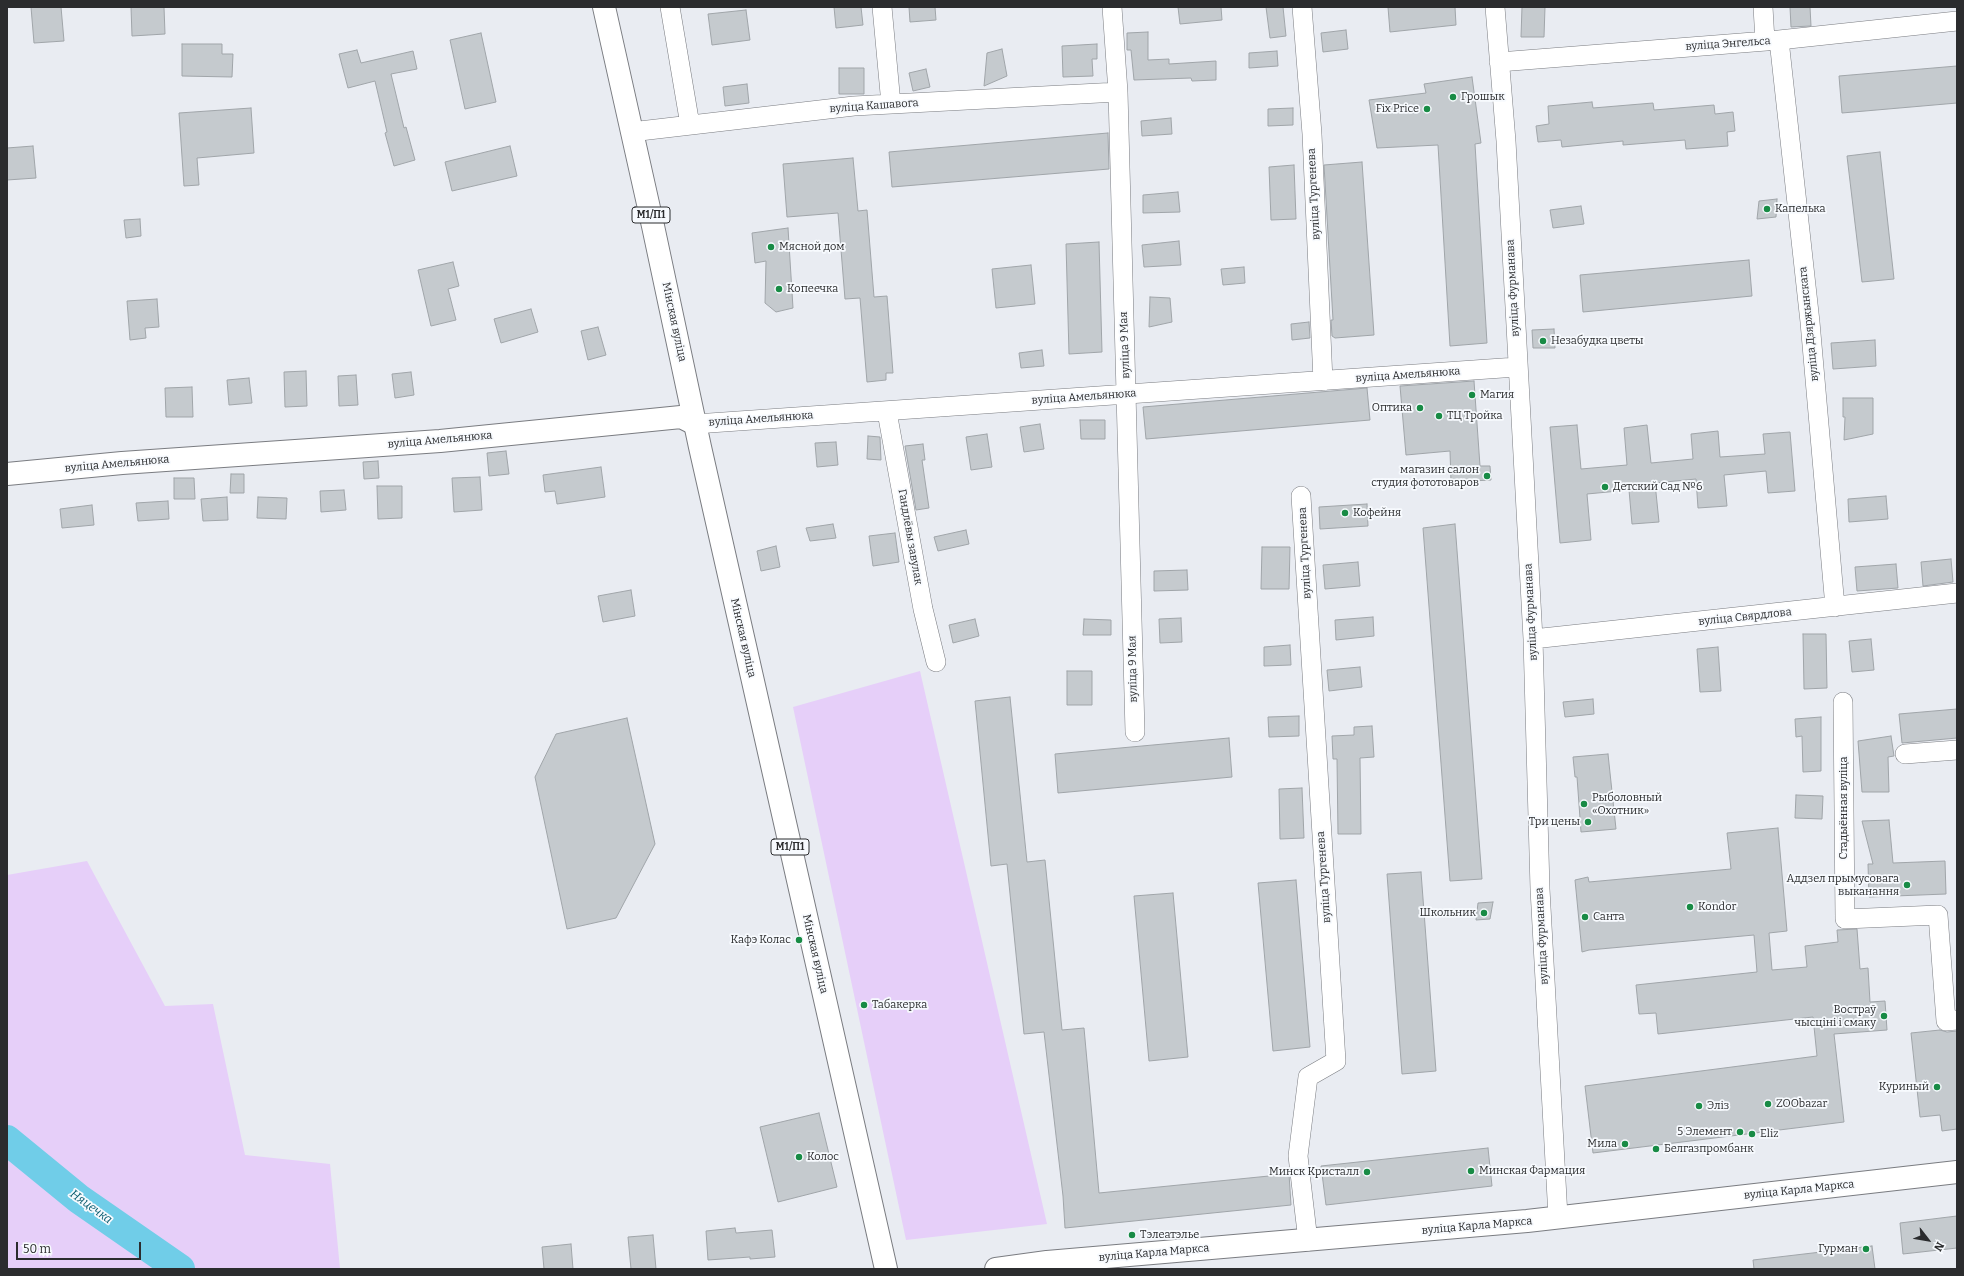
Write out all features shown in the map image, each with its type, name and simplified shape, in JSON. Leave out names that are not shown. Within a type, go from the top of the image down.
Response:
[{"type":"main road","name":"Мінская вуліца","points":[[604,7],[655,234],[695,424],[886,1269]]},
{"type":"main road","name":"вуліца Амельянюка","points":[[7,474],[122,463],[440,441],[682,417],[695,424]]},
{"type":"main road","name":"вуліца Карла Маркса","points":[[996,1269],[1047,1262],[1308,1241],[1558,1217],[1957,1172]]},
{"type":"street","points":[[670,7],[690,125]]},
{"type":"street","points":[[882,7],[891,104]]},
{"type":"street","name":"вуліца 9 Мая","points":[[1112,7],[1118,92],[1135,732]]},
{"type":"street","name":"вуліца Тургенева","points":[[1302,7],[1312,134],[1323,381]]},
{"type":"street","name":"вуліца Фурманава","points":[[1495,7],[1506,141],[1517,367],[1533,639],[1540,889],[1558,1217]]},
{"type":"street","name":"вуліца Дзяржынскага","points":[[1763,7],[1772,41],[1810,322],[1835,607]]},
{"type":"street","name":"вуліца Энгельса","points":[[1499,62],[1772,41],[1957,21]]},
{"type":"street","name":"вуліца Кашавога","points":[[631,132],[854,106],[1118,92]]},
{"type":"street","name":"вуліца Амельянюка","points":[[695,424],[887,412],[1517,367]]},
{"type":"street","name":"Гандлёвы завулак","points":[[887,412],[923,609],[936,662]]},
{"type":"street","name":"вуліца Тургенева","points":[[1301,496],[1336,1061],[1308,1077],[1298,1156],[1308,1241]]},
{"type":"street","name":"вуліца Свярдлова","points":[[1533,639],[1957,593]]},
{"type":"street","name":"Стадыённая вуліца","points":[[1843,702],[1845,919],[1938,915],[1946,1021],[1957,1020]]},
{"type":"street","points":[[1905,754],[1957,750]]},
{"type":"shaded area","points":[[920,671],[1047,1224],[906,1240],[793,707]]},
{"type":"shaded area","points":[[87,861],[165,1006],[213,1004],[245,1155],[330,1164],[340,1269],[7,1269],[7,875]]},
{"type":"building","points":[[31,7],[61,7],[64,41],[34,43]]},
{"type":"building","points":[[131,7],[164,7],[165,34],[132,36]]},
{"type":"building","points":[[834,7],[861,7],[863,25],[836,28]]},
{"type":"building","points":[[909,7],[935,7],[936,20],[910,22]]},
{"type":"building","points":[[1178,7],[1221,7],[1222,20],[1180,24]]},
{"type":"building","points":[[1266,7],[1283,7],[1286,36],[1270,38]]},
{"type":"building","points":[[1388,7],[1455,7],[1456,25],[1390,32]]},
{"type":"building","points":[[1522,7],[1545,7],[1544,37],[1521,37]]},
{"type":"building","points":[[1790,7],[1810,7],[1811,26],[1791,27]]},
{"type":"building","points":[[746,10],[750,40],[712,45],[708,14]]},
{"type":"building","points":[[1346,30],[1348,49],[1323,52],[1321,33]]},
{"type":"building","points":[[1148,32],[1148,60],[1169,59],[1169,64],[1216,61],[1216,80],[1192,81],[1191,78],[1134,80],[1131,50],[1127,50],[1127,33]]},
{"type":"building","points":[[481,33],[496,102],[465,109],[450,40]]},
{"type":"building","points":[[182,44],[222,44],[222,54],[233,54],[232,77],[182,76]]},
{"type":"building","points":[[1097,44],[1097,59],[1092,59],[1093,76],[1063,77],[1062,46]]},
{"type":"building","points":[[1002,49],[1007,76],[984,86],[987,53]]},
{"type":"building","points":[[357,50],[361,63],[413,51],[417,69],[391,74],[404,128],[406,127],[415,160],[394,166],[385,133],[387,132],[375,81],[348,88],[339,54]]},
{"type":"building","points":[[1277,51],[1278,66],[1249,68],[1249,53]]},
{"type":"building","points":[[1957,66],[1957,103],[1842,113],[1839,76]]},
{"type":"building","points":[[839,68],[864,68],[864,94],[839,94]]},
{"type":"building","points":[[926,69],[930,87],[913,91],[909,73]]},
{"type":"building","points":[[1472,77],[1481,143],[1475,144],[1487,343],[1450,346],[1438,145],[1377,148],[1369,100],[1426,93],[1424,84]]},
{"type":"building","points":[[747,84],[749,103],[725,106],[723,87]]},
{"type":"building","points":[[1592,102],[1593,108],[1653,103],[1654,110],[1714,105],[1715,114],[1733,112],[1735,131],[1727,132],[1728,146],[1686,149],[1685,140],[1623,145],[1623,141],[1562,147],[1561,140],[1538,142],[1536,126],[1549,124],[1548,106]]},
{"type":"building","points":[[251,108],[254,153],[197,158],[199,185],[184,186],[179,113]]},
{"type":"building","points":[[1293,108],[1293,125],[1268,126],[1268,109]]},
{"type":"building","points":[[1171,118],[1172,134],[1142,136],[1141,121]]},
{"type":"building","points":[[1108,133],[1109,169],[892,187],[889,152]]},
{"type":"building","points":[[33,146],[36,178],[7,180],[7,148]]},
{"type":"building","points":[[510,146],[517,176],[452,191],[445,162]]},
{"type":"building","points":[[1880,152],[1894,279],[1862,282],[1847,156]]},
{"type":"building","points":[[853,158],[858,211],[867,210],[874,297],[887,296],[893,373],[886,373],[886,380],[867,382],[860,298],[845,299],[838,213],[787,217],[783,164]]},
{"type":"building","points":[[1362,162],[1374,335],[1335,338],[1332,336],[1331,320],[1333,320],[1324,165]]},
{"type":"building","points":[[1294,165],[1296,219],[1271,220],[1269,167]]},
{"type":"building","points":[[1178,192],[1180,212],[1143,213],[1143,195]]},
{"type":"building","name":"Капелька","points":[[1777,199],[1776,217],[1757,219],[1759,201]]},
{"type":"building","points":[[1581,206],[1584,224],[1553,228],[1550,210]]},
{"type":"building","points":[[140,219],[141,236],[126,238],[124,220]]},
{"type":"building","points":[[788,228],[793,308],[776,312],[765,303],[766,261],[755,263],[752,233]]},
{"type":"building","points":[[1179,241],[1181,265],[1144,267],[1142,245]]},
{"type":"building","points":[[1099,242],[1102,352],[1069,354],[1066,244]]},
{"type":"building","points":[[1749,260],[1752,296],[1583,312],[1580,275]]},
{"type":"building","points":[[453,262],[459,286],[448,289],[456,320],[431,326],[418,270]]},
{"type":"building","points":[[1031,265],[1035,304],[996,308],[992,269]]},
{"type":"building","points":[[1244,267],[1245,283],[1223,285],[1221,269]]},
{"type":"building","points":[[1150,297],[1170,298],[1172,322],[1149,327]]},
{"type":"building","points":[[157,299],[159,327],[145,328],[146,338],[130,340],[127,301]]},
{"type":"building","points":[[531,309],[538,332],[501,343],[494,319]]},
{"type":"building","points":[[1309,322],[1310,338],[1292,340],[1291,324]]},
{"type":"building","points":[[598,327],[606,355],[588,360],[581,331]]},
{"type":"building","points":[[1554,329],[1555,348],[1533,348],[1532,330]]},
{"type":"building","points":[[1875,340],[1876,366],[1833,369],[1831,343]]},
{"type":"building","points":[[1042,350],[1044,366],[1021,368],[1019,353]]},
{"type":"building","points":[[306,371],[307,406],[285,407],[284,372]]},
{"type":"building","points":[[411,372],[414,395],[395,398],[392,374]]},
{"type":"building","points":[[356,375],[358,405],[339,406],[338,376]]},
{"type":"building","points":[[249,378],[252,403],[229,405],[227,380]]},
{"type":"building","name":"ТЦ Тройка","points":[[1474,381],[1480,466],[1490,466],[1491,480],[1451,482],[1450,451],[1406,455],[1400,386]]},
{"type":"building","points":[[192,387],[193,417],[166,417],[165,388]]},
{"type":"building","points":[[1367,388],[1370,420],[1146,439],[1143,407]]},
{"type":"building","points":[[1843,398],[1873,398],[1873,434],[1844,440],[1845,417],[1843,417]]},
{"type":"building","points":[[1080,420],[1105,420],[1105,439],[1081,439]]},
{"type":"building","points":[[1040,424],[1044,449],[1024,452],[1020,427]]},
{"type":"building","name":"Детский Сад №6","points":[[1577,425],[1581,469],[1627,465],[1624,428],[1647,425],[1651,463],[1693,459],[1691,434],[1718,431],[1720,457],[1765,454],[1763,434],[1790,432],[1795,491],[1768,493],[1766,471],[1724,475],[1727,506],[1698,508],[1696,479],[1655,483],[1659,522],[1632,524],[1629,490],[1587,494],[1591,540],[1560,543],[1550,427]]},
{"type":"building","points":[[987,434],[992,467],[971,470],[966,437]]},
{"type":"building","points":[[868,436],[880,437],[881,460],[867,459]]},
{"type":"building","points":[[836,442],[838,465],[817,467],[815,443]]},
{"type":"building","points":[[923,444],[925,460],[922,460],[929,508],[916,510],[905,446]]},
{"type":"building","points":[[506,451],[509,474],[489,476],[487,453]]},
{"type":"building","points":[[378,461],[379,478],[364,479],[363,462]]},
{"type":"building","points":[[601,467],[605,497],[557,504],[555,491],[545,492],[543,475]]},
{"type":"building","points":[[231,474],[244,474],[244,493],[230,493]]},
{"type":"building","points":[[480,477],[482,510],[454,512],[452,478]]},
{"type":"building","points":[[174,478],[194,478],[195,499],[174,499]]},
{"type":"building","points":[[377,486],[402,486],[402,518],[378,519]]},
{"type":"building","points":[[344,490],[346,510],[321,512],[320,491]]},
{"type":"building","points":[[1886,496],[1888,519],[1849,522],[1848,499]]},
{"type":"building","points":[[227,497],[228,520],[203,521],[201,499]]},
{"type":"building","points":[[258,497],[287,498],[286,519],[257,518]]},
{"type":"building","points":[[168,501],[169,519],[138,521],[136,503]]},
{"type":"building","points":[[1367,504],[1368,526],[1320,529],[1319,507]]},
{"type":"building","points":[[92,505],[94,525],[62,528],[60,509]]},
{"type":"building","points":[[833,524],[836,538],[810,541],[806,528]]},
{"type":"building","points":[[1455,524],[1482,879],[1450,881],[1423,528]]},
{"type":"building","points":[[966,530],[969,544],[938,551],[934,537]]},
{"type":"building","points":[[895,533],[899,562],[873,566],[869,536]]},
{"type":"building","points":[[776,546],[780,567],[761,571],[757,551]]},
{"type":"building","points":[[1262,547],[1290,547],[1289,589],[1261,589]]},
{"type":"building","points":[[1951,559],[1953,582],[1923,586],[1921,562]]},
{"type":"building","points":[[1358,562],[1360,586],[1325,589],[1323,565]]},
{"type":"building","points":[[1896,564],[1898,588],[1857,591],[1855,567]]},
{"type":"building","points":[[1187,570],[1188,590],[1154,591],[1154,571]]},
{"type":"building","points":[[631,590],[635,616],[603,622],[598,596]]},
{"type":"building","points":[[1373,617],[1374,636],[1336,640],[1335,620]]},
{"type":"building","points":[[1181,618],[1182,642],[1160,643],[1159,619]]},
{"type":"building","points":[[975,619],[979,636],[953,643],[949,625]]},
{"type":"building","points":[[1084,619],[1111,620],[1111,635],[1083,635]]},
{"type":"building","points":[[1803,634],[1826,634],[1827,688],[1804,689]]},
{"type":"building","points":[[1871,639],[1874,670],[1852,672],[1849,641]]},
{"type":"building","points":[[1290,645],[1291,665],[1264,666],[1264,647]]},
{"type":"building","points":[[1718,647],[1721,691],[1700,692],[1697,649]]},
{"type":"building","points":[[1360,667],[1362,687],[1329,691],[1327,670]]},
{"type":"building","points":[[1067,671],[1092,671],[1092,705],[1067,705]]},
{"type":"building","points":[[1010,697],[1027,862],[1045,860],[1062,1030],[1084,1028],[1099,1193],[1289,1174],[1291,1205],[1065,1228],[1063,1196],[1044,1032],[1024,1034],[1007,864],[991,866],[975,701]]},
{"type":"building","points":[[1593,699],[1594,714],[1565,717],[1563,702]]},
{"type":"building","points":[[1957,709],[1957,738],[1902,743],[1899,714]]},
{"type":"building","points":[[1299,716],[1299,736],[1269,737],[1268,717]]},
{"type":"building","points":[[1821,717],[1821,771],[1803,772],[1802,736],[1796,737],[1795,719]]},
{"type":"building","points":[[627,718],[655,844],[616,918],[567,929],[535,777],[556,734]]},
{"type":"building","points":[[1372,726],[1374,757],[1360,758],[1361,834],[1338,834],[1337,759],[1333,759],[1332,736],[1354,735],[1354,727]]},
{"type":"building","points":[[1891,736],[1894,756],[1888,757],[1889,792],[1862,792],[1858,741]]},
{"type":"building","points":[[1229,738],[1232,777],[1058,793],[1055,754]]},
{"type":"building","points":[[1608,754],[1616,829],[1581,832],[1577,777],[1575,777],[1573,757]]},
{"type":"building","points":[[1302,788],[1304,838],[1280,839],[1279,789]]},
{"type":"building","points":[[1796,795],[1823,796],[1822,819],[1795,818]]},
{"type":"building","points":[[1889,820],[1893,863],[1945,861],[1946,894],[1869,897],[1868,864],[1873,864],[1862,821]]},
{"type":"building","points":[[1778,828],[1787,931],[1769,933],[1772,970],[1807,967],[1805,946],[1838,942],[1837,930],[1857,929],[1860,969],[1868,968],[1870,1002],[1885,1001],[1887,1030],[1834,1034],[1844,1122],[1593,1153],[1585,1086],[1817,1056],[1813,1017],[1658,1034],[1656,1013],[1639,1014],[1636,985],[1757,972],[1754,935],[1589,950],[1582,952],[1575,880],[1588,877],[1589,882],[1731,869],[1727,833]]},
{"type":"building","points":[[1421,872],[1436,1071],[1402,1074],[1387,874]]},
{"type":"building","points":[[1296,880],[1310,1047],[1273,1051],[1258,883]]},
{"type":"building","points":[[1173,893],[1188,1057],[1149,1061],[1134,896]]},
{"type":"building","name":"Школьник","points":[[1493,902],[1490,919],[1476,920],[1478,903]]},
{"type":"building","name":"Куриный","points":[[1940,1030],[1947,1032],[1957,1031],[1957,1129],[1942,1131],[1940,1115],[1920,1117],[1911,1033]]},
{"type":"building","name":"Колос","points":[[819,1113],[837,1187],[778,1202],[760,1127]]},
{"type":"building","points":[[1488,1148],[1492,1186],[1326,1205],[1321,1166]]},
{"type":"building","points":[[1957,1216],[1957,1248],[1903,1254],[1900,1223]]},
{"type":"building","points":[[735,1228],[736,1233],[772,1230],[775,1257],[708,1260],[706,1231]]},
{"type":"building","points":[[653,1235],[656,1269],[631,1269],[628,1237]]},
{"type":"building","points":[[571,1244],[573,1269],[544,1269],[542,1247]]},
{"type":"building","points":[[1872,1246],[1875,1269],[1754,1269],[1753,1260]]},
{"type":"waterway","name":"Няцечка","points":[[7,1140],[79,1199],[180,1269]]},
{"type":"place","name":"Грошык","points":[[1453,97]]},
{"type":"place","name":"Fix Price","points":[[1427,109]]},
{"type":"place","name":"Капелька","points":[[1767,209]]},
{"type":"place","name":"Мясной дом","points":[[771,247]]},
{"type":"place","name":"Копеечка","points":[[779,289]]},
{"type":"place","name":"Незабудка цветы","points":[[1543,341]]},
{"type":"place","name":"Магия","points":[[1472,395]]},
{"type":"place","name":"Оптика","points":[[1420,408]]},
{"type":"place","name":"ТЦ Тройка","points":[[1439,416]]},
{"type":"place","name":"магазин салон студия фототоваров","points":[[1487,476]]},
{"type":"place","name":"Детский Сад №6","points":[[1605,487]]},
{"type":"place","name":"Кофейня","points":[[1345,513]]},
{"type":"place","name":"Рыболовный «Охотник»","points":[[1584,804]]},
{"type":"place","name":"Три цены","points":[[1588,822]]},
{"type":"place","name":"Аддзел прымусовага выканання","points":[[1907,885]]},
{"type":"place","name":"Kondor","points":[[1690,907]]},
{"type":"place","name":"Школьник","points":[[1484,913]]},
{"type":"place","name":"Санта","points":[[1585,917]]},
{"type":"place","name":"Кафэ Колас","points":[[799,940]]},
{"type":"place","name":"Табакерка","points":[[864,1005]]},
{"type":"place","name":"Востраў чысціні і смаку","points":[[1884,1016]]},
{"type":"place","name":"Куриный","points":[[1937,1087]]},
{"type":"place","name":"ZOObazar","points":[[1768,1104]]},
{"type":"place","name":"Эліз","points":[[1699,1106]]},
{"type":"place","name":"5 Элемент","points":[[1740,1132]]},
{"type":"place","name":"Eliz","points":[[1752,1134]]},
{"type":"place","name":"Мила","points":[[1625,1144]]},
{"type":"place","name":"Белгазпромбанк","points":[[1656,1149]]},
{"type":"place","name":"Колос","points":[[799,1157]]},
{"type":"place","name":"Минская Фармация","points":[[1471,1171]]},
{"type":"place","name":"Минск Кристалл","points":[[1367,1172]]},
{"type":"place","name":"Тэлеатэлье","points":[[1132,1235]]},
{"type":"place","name":"Гурман","points":[[1866,1249]]}]
